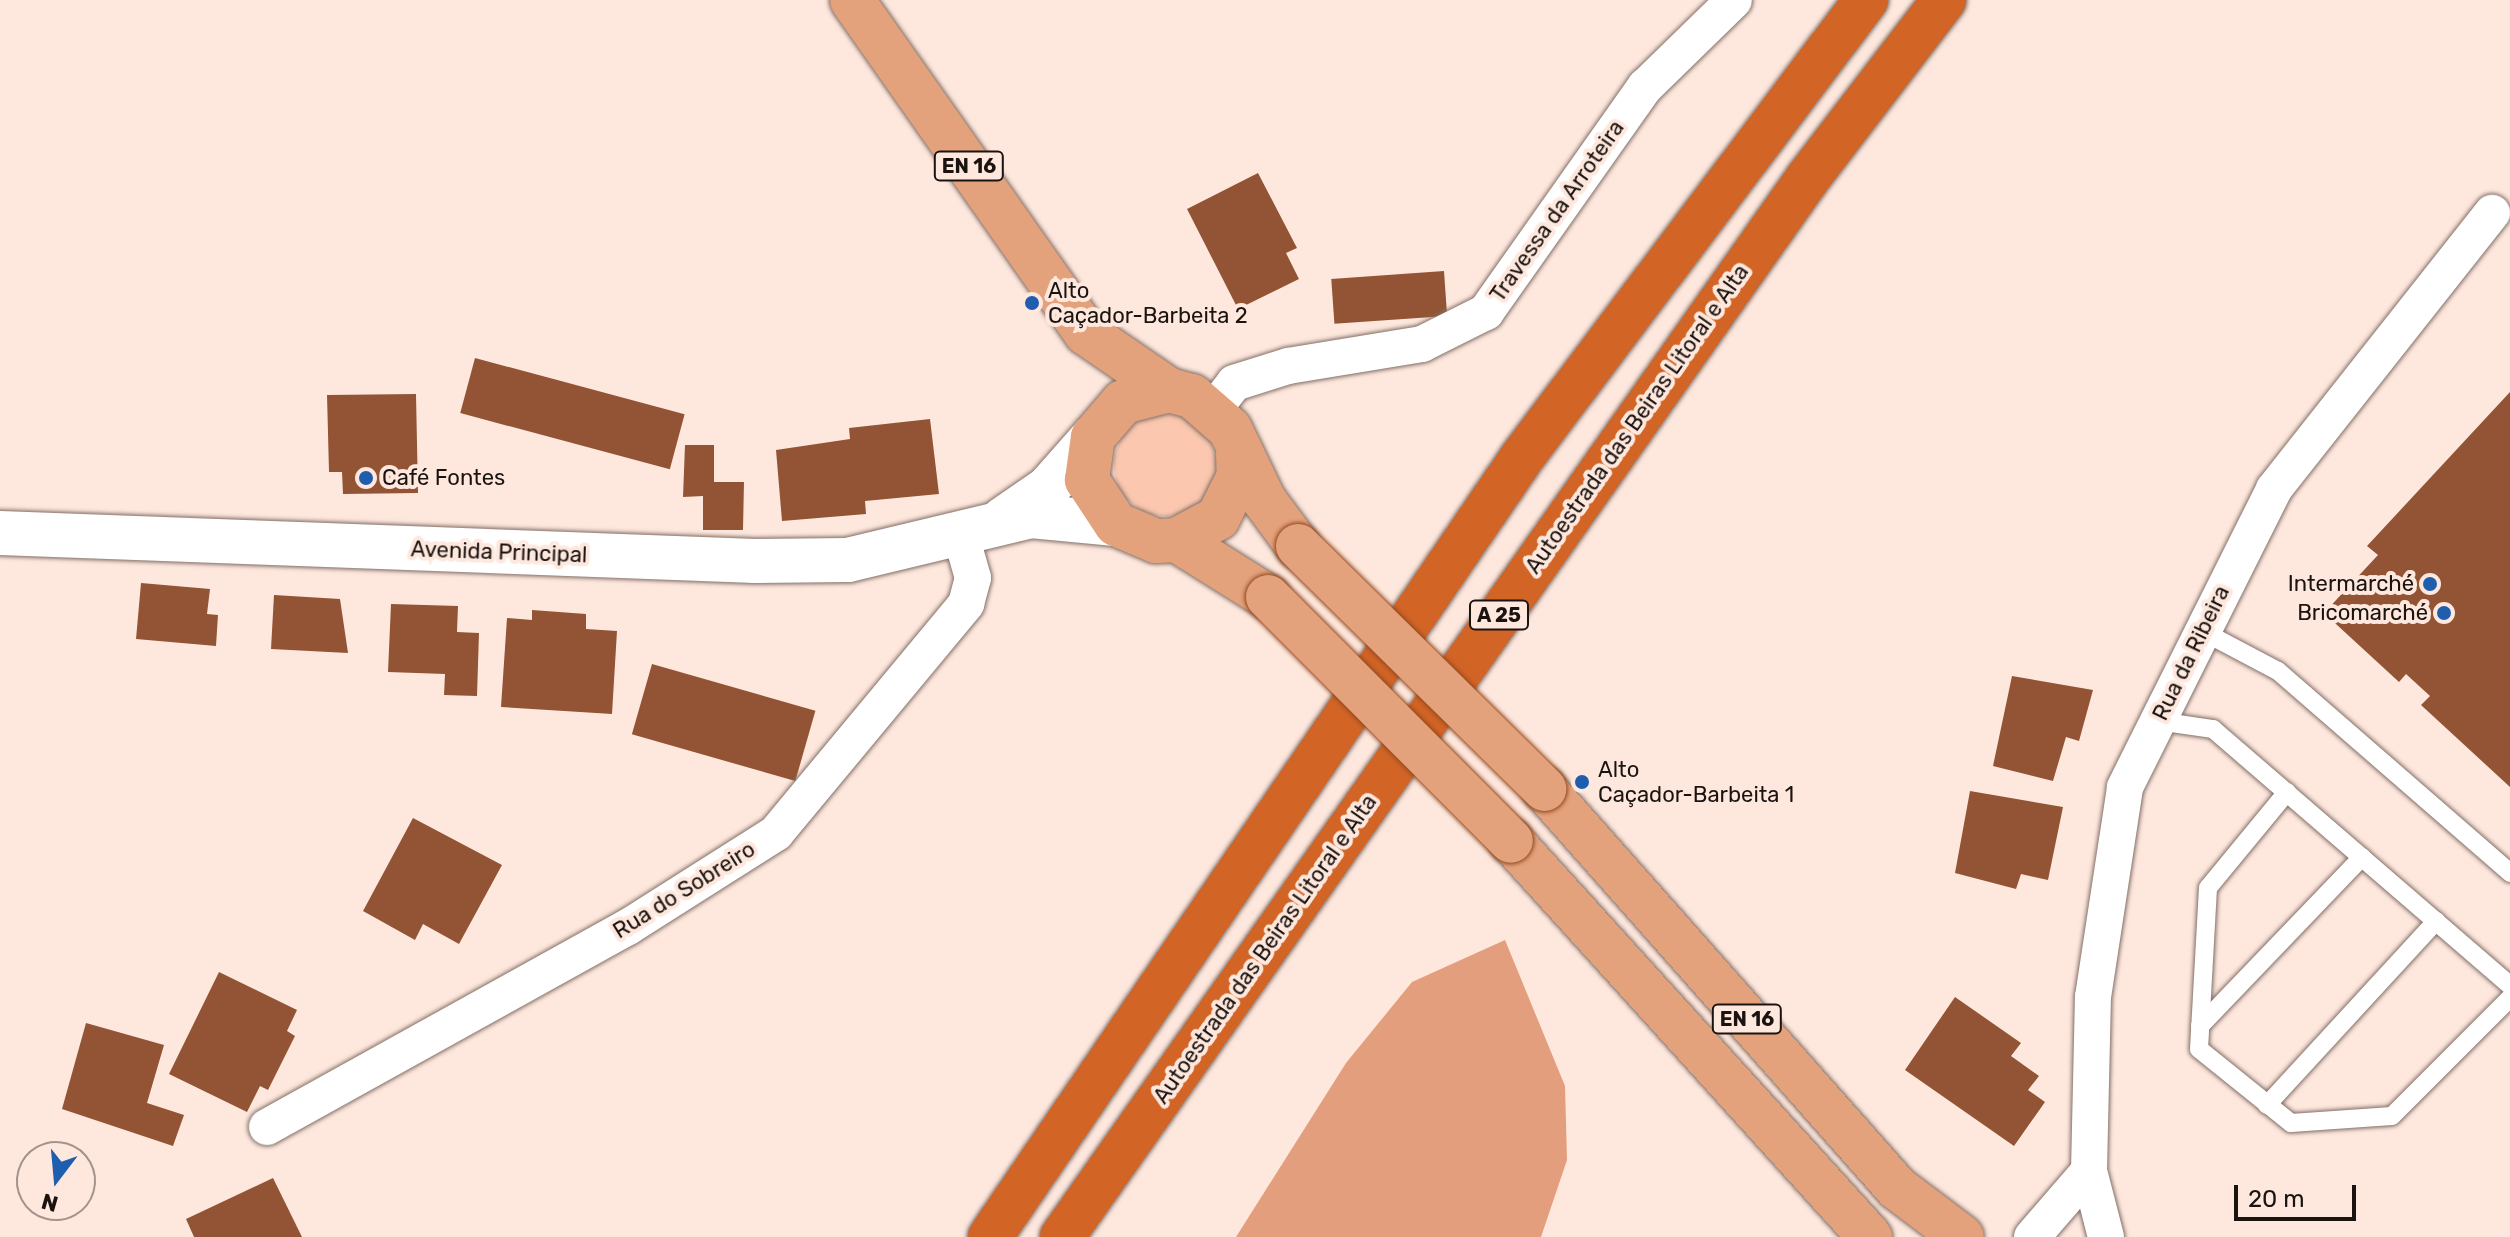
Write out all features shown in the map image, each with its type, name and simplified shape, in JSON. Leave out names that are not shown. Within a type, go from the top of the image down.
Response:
[{"type":"highway","points":[[990,1237],[1523,456],[1866,0]]},
{"type":"highway","name":"Autoestrada das Beiras Litoral e Alta","points":[[1062,1237],[1808,178],[1944,0]]},
{"type":"main road","name":"EN 16","points":[[852,0],[1086,333],[1169,390],[1214,409],[1238,453],[1298,546],[1544,789],[1873,1162],[1962,1237]]},
{"type":"main road","name":"EN 16","points":[[1086,333],[1099,427],[1087,480],[1116,524],[1156,541],[1177,540],[1268,597],[1511,841],[1870,1237]]},
{"type":"main road","points":[[1099,427],[1145,392],[1169,390]]},
{"type":"main road","name":"Avenida Principal","points":[[977,528],[1048,488],[1099,427]]},
{"type":"main road","points":[[1177,540],[1218,518],[1239,476],[1238,453]]},
{"type":"main road","name":"Avenida Principal","points":[[0,533],[755,561],[848,560],[977,528],[1063,515],[1116,524]]},
{"type":"street","name":"Travessa da Arroteira","points":[[1214,409],[1234,383],[1288,366],[1422,344],[1486,312],[1645,87],[1734,0]]},
{"type":"street","name":"Rua da Ribeira","points":[[2106,1237],[2089,1171],[2093,997],[2109,867],[2125,787],[2274,489],[2492,213]]},
{"type":"street","name":"Rua do Sobreiro","points":[[267,1127],[615,935],[776,833],[966,604],[973,578],[977,528]]},
{"type":"street","points":[[2032,1237],[2089,1171]]},
{"type":"lane","points":[[2204,632],[2278,671],[2510,873]]},
{"type":"lane","points":[[2158,721],[2213,729],[2510,985]]},
{"type":"lane","points":[[2287,792],[2208,888],[2199,1049],[2291,1123],[2392,1116],[2510,998]]},
{"type":"lane","points":[[2200,1026],[2362,857]]},
{"type":"lane","points":[[2267,1105],[2436,921]]},
{"type":"shaded area","points":[[1165,414],[1184,418],[1201,429],[1212,446],[1216,465],[1212,484],[1201,501],[1184,512],[1165,516],[1146,512],[1129,501],[1118,484],[1114,465],[1118,446],[1129,429],[1146,418]]},
{"type":"shaded area","points":[[1505,940],[1565,1086],[1567,1160],[1541,1237],[1236,1237],[1346,1063],[1412,982]]},
{"type":"building","points":[[1258,173],[1297,248],[1286,253],[1299,279],[1238,309],[1187,209]]},
{"type":"building","points":[[1444,271],[1447,316],[1334,324],[1331,279]]},
{"type":"building","points":[[475,358],[685,414],[670,469],[460,413]]},
{"type":"building","name":"Intermarché","points":[[2510,392],[2510,787],[2421,705],[2430,696],[2406,674],[2399,682],[2324,613],[2378,555],[2367,546]]},
{"type":"building","points":[[416,394],[418,493],[343,494],[342,472],[329,472],[327,395]]},
{"type":"building","points":[[930,419],[939,494],[865,501],[866,514],[782,521],[776,450],[850,439],[849,428]]},
{"type":"building","points":[[685,445],[714,445],[714,482],[744,482],[743,530],[703,530],[703,496],[683,497]]},
{"type":"building","points":[[141,583],[210,589],[207,614],[218,615],[216,646],[136,639]]},
{"type":"building","points":[[274,595],[340,599],[348,653],[271,649]]},
{"type":"building","points":[[391,604],[458,606],[457,632],[479,633],[477,696],[444,695],[445,674],[388,672]]},
{"type":"building","points":[[532,610],[586,614],[586,629],[617,631],[612,714],[501,707],[507,618],[532,620]]},
{"type":"building","points":[[652,664],[815,711],[795,781],[632,734]]},
{"type":"building","points":[[2012,676],[2093,690],[2079,741],[2066,737],[2053,781],[1993,766]]},
{"type":"building","points":[[1970,791],[2063,807],[2048,880],[2021,874],[2016,889],[1955,873]]},
{"type":"building","points":[[413,818],[502,865],[459,944],[423,924],[415,940],[363,911]]},
{"type":"building","points":[[219,972],[297,1010],[287,1031],[295,1036],[268,1090],[260,1086],[247,1112],[169,1074]]},
{"type":"building","points":[[1955,997],[2021,1043],[2011,1056],[2039,1076],[2028,1090],[2045,1102],[2014,1146],[1905,1070]]},
{"type":"building","points":[[86,1023],[164,1045],[147,1103],[184,1115],[173,1146],[62,1109]]},
{"type":"building","points":[[273,1178],[302,1237],[194,1237],[186,1219]]},
{"type":"place","name":"Alto Caçador-Barbeita 2","points":[[1032,303]]},
{"type":"place","name":"Café Fontes","points":[[366,478]]},
{"type":"place","name":"Intermarché","points":[[2430,584]]},
{"type":"place","name":"Bricomarché","points":[[2444,613]]},
{"type":"place","name":"Alto Caçador-Barbeita 1","points":[[1582,782]]}]
